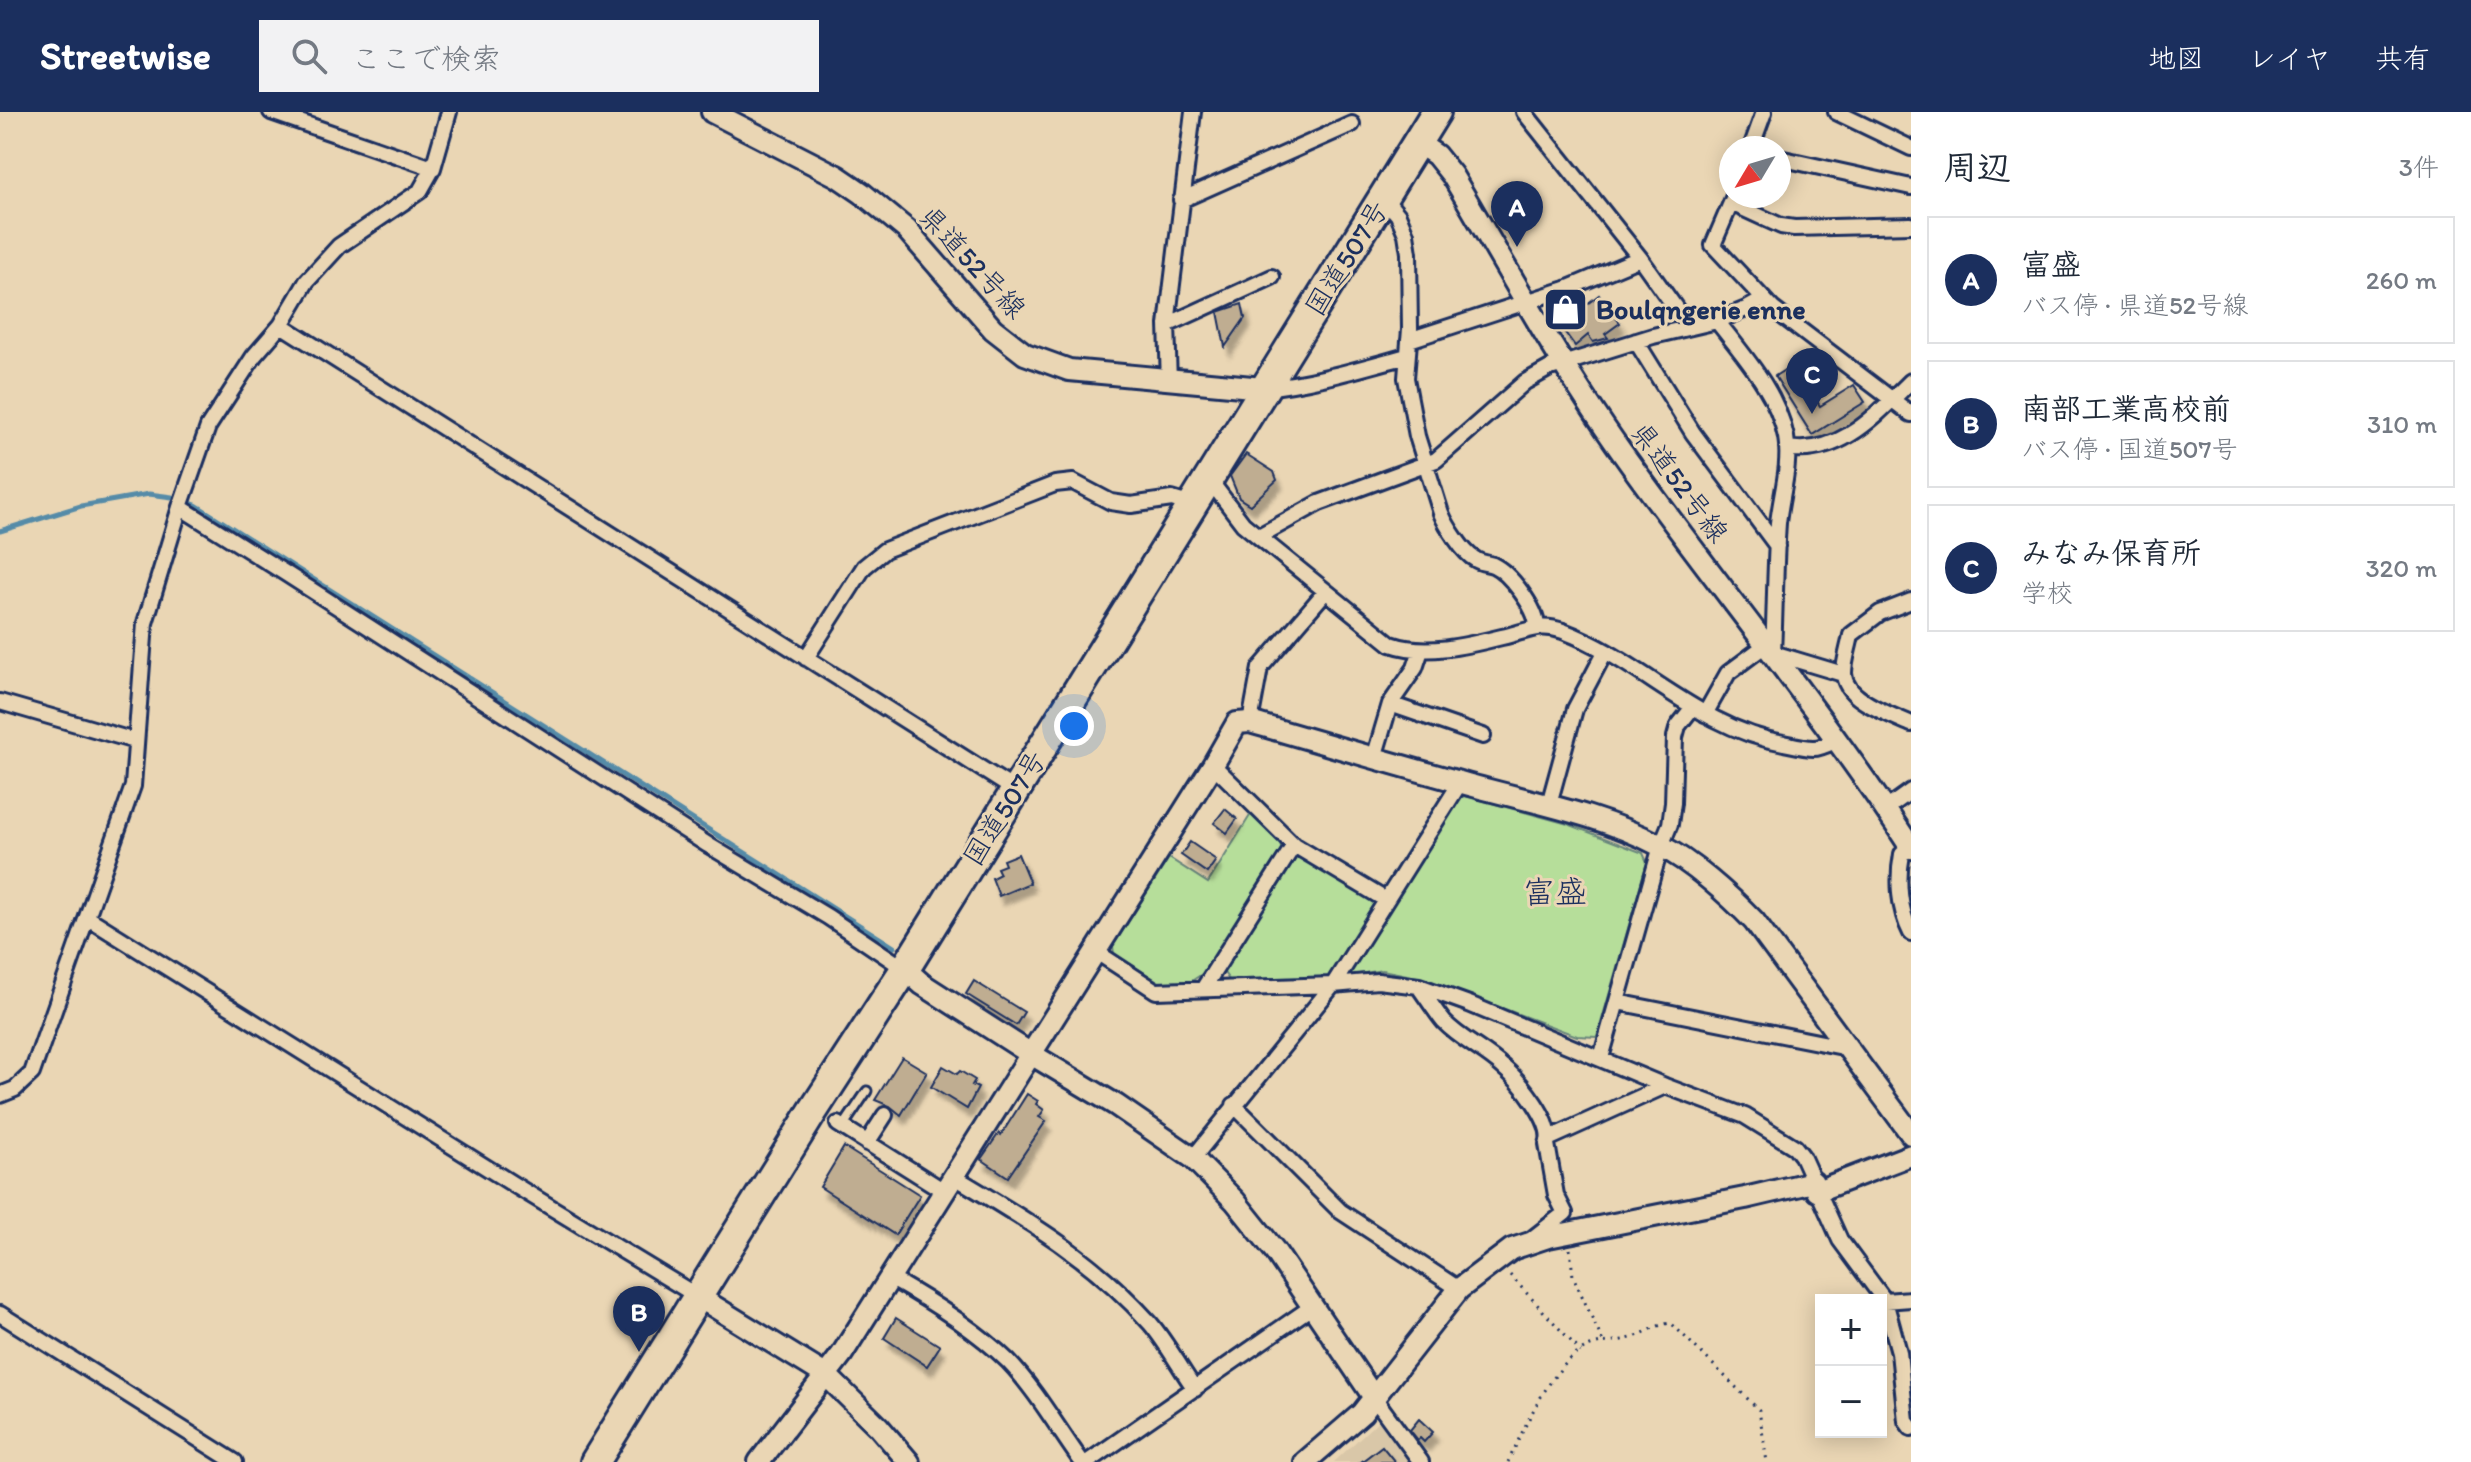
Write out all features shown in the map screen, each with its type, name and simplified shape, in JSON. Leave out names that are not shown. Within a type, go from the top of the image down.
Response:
[{"type":"highway","name":"国道507号","points":[[595,1462],[905,969],[1436,112]]},
{"type":"street","points":[[271,112],[433,168]]},
{"type":"street","points":[[0,1095],[15,1089],[32,1073],[133,786],[145,623],[208,427],[254,356],[281,325],[307,281],[339,246],[420,191],[433,168],[449,112]]},
{"type":"street","name":"県道52号線","points":[[712,112],[837,176],[862,193],[907,230],[993,329],[1025,354],[1069,370],[1263,388]]},
{"type":"street","points":[[1169,381],[1167,325],[1193,112]]},
{"type":"street","points":[[1524,112],[1640,258],[1689,327]]},
{"type":"street","points":[[1755,136],[1764,112]]},
{"type":"street","points":[[1836,112],[1911,148]]},
{"type":"street","points":[[1181,200],[1352,124]]},
{"type":"street","name":"県道52号線","points":[[1418,143],[1436,155],[1452,175],[1561,363],[1631,465],[1770,648],[1911,848]]},
{"type":"street","points":[[1791,161],[1911,187]]},
{"type":"street","points":[[1384,198],[1398,215],[1406,234],[1409,253],[1406,378],[1425,466],[1445,521],[1475,560],[1495,566],[1506,575],[1537,615],[1537,626]]},
{"type":"street","points":[[1729,208],[1713,245],[1773,309],[1911,414]]},
{"type":"street","points":[[1748,208],[1781,226],[1794,228],[1911,225]]},
{"type":"street","points":[[1409,340],[1566,289],[1640,258]]},
{"type":"street","points":[[1167,325],[1272,277]]},
{"type":"street","points":[[1259,536],[1319,503],[1425,466],[1450,450],[1525,382],[1561,363],[1717,321],[1764,299]]},
{"type":"street","points":[[1717,321],[1759,375],[1771,396],[1781,420],[1787,448],[1770,648]]},
{"type":"street","points":[[281,325],[1015,790]]},
{"type":"street","points":[[1636,341],[1693,433],[1777,546]]},
{"type":"street","points":[[1263,388],[1303,383],[1407,356]]},
{"type":"street","points":[[1787,448],[1801,450],[1841,440],[1862,428],[1911,381]]},
{"type":"street","points":[[1208,478],[1235,515],[1391,644],[1421,650],[1493,639],[1537,626],[1564,631],[1737,731],[1760,739],[1815,748],[1837,740]]},
{"type":"street","points":[[806,658],[864,567],[885,550],[1055,484],[1073,482],[1111,502],[1131,505],[1172,499],[1192,505]]},
{"type":"street","points":[[180,507],[708,845],[828,917],[922,984],[1116,1105],[1193,1158],[1235,1201],[1275,1251],[1421,1462]]},
{"type":"street","points":[[1250,722],[1260,668],[1326,591]]},
{"type":"street","points":[[1911,601],[1880,613],[1851,635],[1843,674],[1848,689],[1857,697],[1911,724]]},
{"type":"street","points":[[1770,648],[1843,674]]},
{"type":"street","points":[[1601,1058],[1661,846],[1670,824],[1678,726],[1699,710],[1728,673],[1770,648]]},
{"type":"street","points":[[1374,758],[1390,704],[1415,668],[1421,650]]},
{"type":"street","points":[[1549,804],[1575,709],[1605,652]]},
{"type":"street","points":[[0,702],[135,741]]},
{"type":"street","points":[[1390,704],[1483,736]]},
{"type":"street","points":[[765,1460],[827,1376],[890,1278],[1237,723],[1250,722],[1460,783],[1549,804],[1661,846],[1731,897],[1754,921],[1911,1134]]},
{"type":"street","points":[[1213,765],[1294,845],[1386,900]]},
{"type":"street","points":[[1193,1158],[1333,985],[1460,783]]},
{"type":"street","points":[[1886,809],[1911,791]]},
{"type":"street","points":[[1203,989],[1294,845]]},
{"type":"street","points":[[1911,848],[1902,854],[1899,872],[1902,910],[1911,933]]},
{"type":"street","points":[[88,918],[827,1376],[879,1427],[909,1462]]},
{"type":"street","points":[[1095,951],[1156,991],[1378,981],[1419,986],[1745,1116],[1795,1147],[1802,1156],[1840,1240],[1880,1294]]},
{"type":"street","points":[[1419,986],[1457,1034],[1504,1067],[1518,1082],[1545,1121],[1550,1138]]},
{"type":"street","points":[[1617,1002],[1848,1048]]},
{"type":"street","points":[[1305,1462],[1375,1399],[1459,1289],[1495,1259],[1529,1241],[1565,1213],[1554,1187],[1547,1144],[1550,1138],[1665,1086]]},
{"type":"street","points":[[1234,1105],[1340,1211],[1459,1289]]},
{"type":"street","points":[[867,1143],[885,1115]]},
{"type":"street","points":[[840,1126],[1071,1249],[1113,1285],[1152,1326],[1195,1389]]},
{"type":"street","points":[[1529,1241],[1815,1187],[1911,1155]]},
{"type":"street","points":[[890,1278],[939,1307],[1006,1359],[1082,1462]]},
{"type":"street","points":[[1887,1301],[1911,1299]]},
{"type":"street","points":[[1088,1462],[1313,1306]]},
{"type":"street","points":[[1887,1308],[1899,1352],[1906,1421],[1911,1428]]},
{"type":"street","points":[[0,1314],[235,1462]]},
{"type":"lane","points":[[840,1126],[867,1091]]},
{"type":"path","points":[[1571,1233],[1573,1276],[1603,1342]]},
{"type":"path","points":[[1495,1259],[1581,1352]]},
{"type":"path","points":[[1508,1462],[1543,1394],[1559,1372],[1581,1352],[1603,1342],[1631,1338],[1671,1323],[1759,1410],[1767,1462]]},
{"type":"shaded area","points":[[1377,1422],[1385,1422],[1413,1462],[1334,1462]]},
{"type":"green space","points":[[1466,796],[1568,824],[1643,853],[1647,862],[1597,1037],[1577,1036],[1422,978],[1382,970],[1348,976],[1457,798]]},
{"type":"green space","points":[[1251,814],[1280,843],[1282,851],[1205,972],[1190,982],[1161,983],[1114,954],[1113,946],[1169,858],[1208,883]]},
{"type":"green space","points":[[1300,855],[1373,899],[1375,906],[1335,971],[1326,978],[1230,981],[1222,970],[1294,857]]},
{"type":"building","points":[[1599,295],[1620,323],[1605,334],[1608,338],[1593,342],[1588,335],[1575,346],[1550,312],[1574,296],[1580,304],[1585,301],[1587,304]]},
{"type":"building","points":[[1242,304],[1245,318],[1225,347],[1218,312]]},
{"type":"building","points":[[1794,364],[1820,406],[1854,385],[1865,402],[1812,435],[1775,376]]},
{"type":"building","points":[[1246,454],[1274,472],[1277,480],[1250,505],[1239,498],[1230,476]]},
{"type":"building","points":[[1225,809],[1237,819],[1227,833],[1214,823]]},
{"type":"building","points":[[1190,842],[1216,860],[1207,873],[1181,855]]},
{"type":"building","points":[[1018,854],[1030,883],[999,896],[992,878],[1000,874],[997,868],[1005,865],[1003,860]]},
{"type":"building","points":[[974,981],[1024,1012],[1016,1025],[966,994]]},
{"type":"building","points":[[902,1057],[927,1072],[901,1115],[875,1100]]},
{"type":"building","points":[[943,1066],[975,1080],[972,1085],[978,1088],[967,1109],[931,1087]]},
{"type":"building","points":[[1027,1094],[1038,1101],[1036,1104],[1044,1110],[1039,1117],[1046,1121],[1008,1177],[981,1159],[999,1133],[1001,1135]]},
{"type":"building","points":[[844,1147],[920,1195],[895,1235],[820,1187]]},
{"type":"building","points":[[896,1318],[940,1346],[927,1366],[884,1338]]},
{"type":"building","points":[[1419,1419],[1433,1432],[1424,1442],[1410,1430]]},
{"type":"building","points":[[1382,1446],[1395,1462],[1361,1462]]},
{"type":"waterway","points":[[0,531],[81,506],[149,494],[196,505],[894,947]]},
{"type":"place","name":"富盛","points":[[1517,247]]},
{"type":"place","name":"Boulqngerie enne","points":[[1565,309]]},
{"type":"place","name":"みなみ保育所","points":[[1812,414]]},
{"type":"place","name":"南部工業高校前","points":[[639,1352]]},
{"type":"district","name":"富盛","points":[[1555,892]]}]
